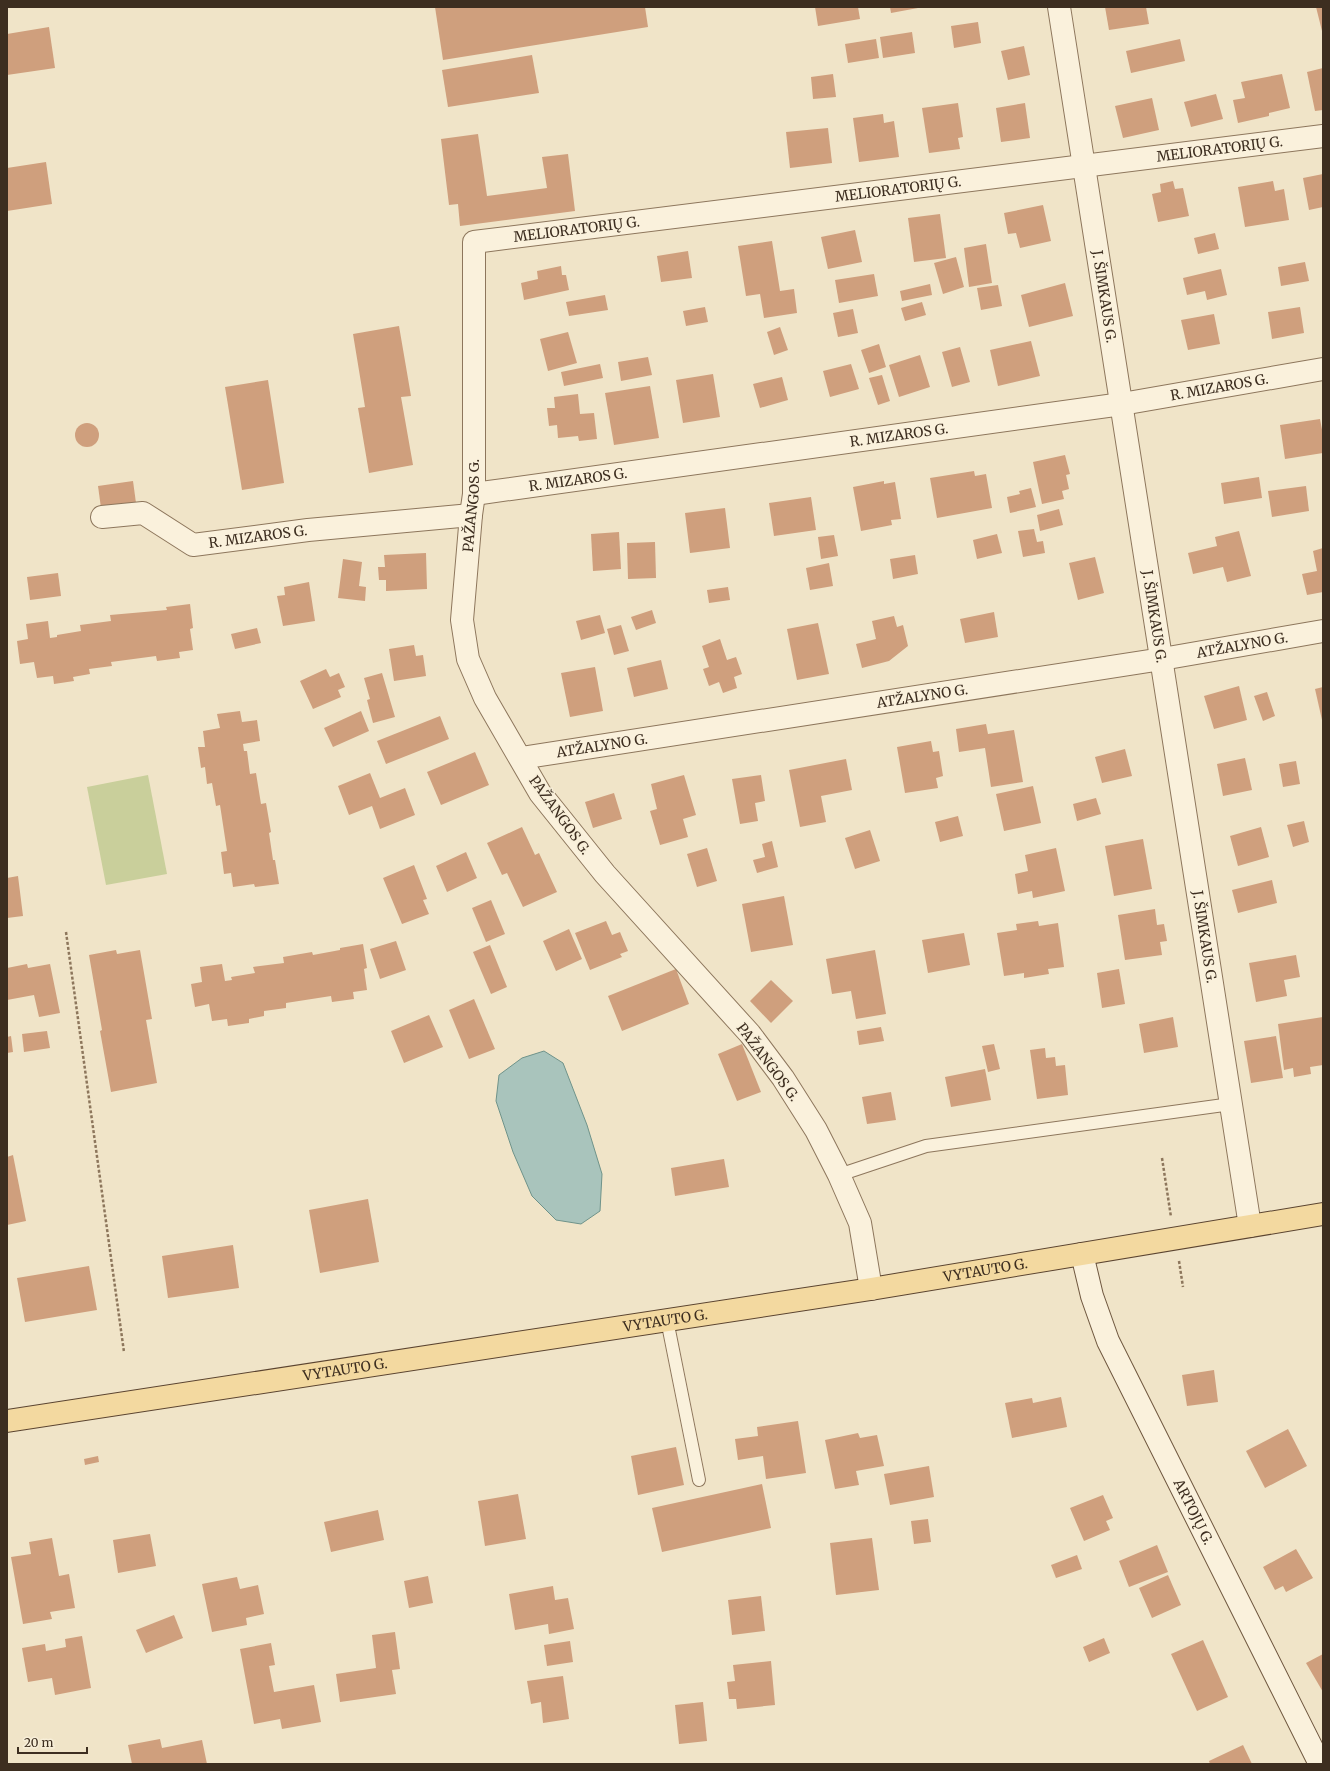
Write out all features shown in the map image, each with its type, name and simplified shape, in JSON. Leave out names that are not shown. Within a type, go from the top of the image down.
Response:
[{"type":"main road","name":"VYTAUTO G.","points":[[7,1421],[871,1289],[1323,1214]]},
{"type":"street","name":"J. ŠIMKAUS G.","points":[[1059,7],[1250,1226]]},
{"type":"street","name":"MELIORATORIŲ G.","points":[[474,242],[1323,136]]},
{"type":"street","name":"PAŽANGOS G.","points":[[474,242],[472,504],[462,620],[468,659],[485,698],[540,793],[605,874],[750,1034],[782,1078],[816,1130],[839,1175],[860,1223],[871,1289]]},
{"type":"street","name":"R. MIZAROS G.","points":[[102,517],[143,513],[193,545],[308,530],[1122,404],[1323,370]]},
{"type":"street","name":"ATŽALYNO G.","points":[[521,758],[1162,659],[1323,631]]},
{"type":"street","name":"ARTOJŲ G.","points":[[1082,1254],[1092,1296],[1108,1341],[1320,1764]]},
{"type":"lane","points":[[839,1175],[926,1146],[1231,1104]]},
{"type":"lane","points":[[667,1320],[699,1480]]},
{"type":"path","points":[[66,932],[124,1352]]},
{"type":"green space","points":[[148,775],[167,874],[106,885],[87,787]]},
{"type":"water","points":[[544,1051],[563,1063],[587,1125],[602,1174],[600,1211],[581,1224],[556,1220],[532,1196],[513,1152],[496,1101],[499,1075],[522,1058]]},
{"type":"building","points":[[435,7],[645,7],[648,27],[443,60]]},
{"type":"building","points":[[815,7],[858,7],[860,19],[818,26]]},
{"type":"building","points":[[890,7],[917,7],[918,8],[891,13]]},
{"type":"building","points":[[1105,7],[1146,7],[1149,24],[1109,30]]},
{"type":"building","points":[[1316,7],[1323,7],[1323,31],[1322,31]]},
{"type":"building","points":[[978,22],[981,43],[954,48],[951,26]]},
{"type":"building","points":[[49,27],[55,68],[7,75],[7,34]]},
{"type":"building","points":[[912,32],[915,53],[883,58],[880,37]]},
{"type":"building","points":[[876,39],[879,58],[848,63],[845,44]]},
{"type":"building","points":[[1180,39],[1185,61],[1131,73],[1126,51]]},
{"type":"building","points":[[1024,46],[1030,75],[1008,80],[1001,51]]},
{"type":"building","points":[[532,55],[539,93],[448,107],[442,70]]},
{"type":"building","points":[[1323,68],[1323,110],[1315,111],[1307,72]]},
{"type":"building","points":[[833,74],[836,97],[813,99],[811,77]]},
{"type":"building","points":[[1282,74],[1290,108],[1269,113],[1269,116],[1238,123],[1233,100],[1245,98],[1241,82]]},
{"type":"building","points":[[1216,94],[1223,119],[1191,127],[1184,102]]},
{"type":"building","points":[[1152,98],[1159,130],[1123,138],[1115,106]]},
{"type":"building","points":[[958,103],[963,137],[958,138],[960,149],[929,153],[922,108]]},
{"type":"building","points":[[1025,103],[1030,138],[1001,142],[996,108]]},
{"type":"building","points":[[883,114],[884,123],[894,121],[899,157],[859,162],[853,118]]},
{"type":"building","points":[[828,128],[832,163],[790,168],[786,132]]},
{"type":"building","points":[[478,134],[487,196],[547,188],[542,157],[568,154],[575,211],[460,226],[458,204],[449,205],[441,139]]},
{"type":"building","points":[[46,162],[52,204],[7,211],[7,168]]},
{"type":"building","points":[[1323,174],[1323,207],[1309,210],[1303,178]]},
{"type":"building","points":[[1173,181],[1175,189],[1183,188],[1189,216],[1158,222],[1152,194],[1161,192],[1160,184]]},
{"type":"building","points":[[1273,181],[1275,191],[1284,189],[1289,220],[1245,227],[1238,187]]},
{"type":"building","points":[[1043,205],[1051,241],[1020,248],[1016,233],[1008,234],[1004,213]]},
{"type":"building","points":[[940,214],[946,258],[914,262],[908,218]]},
{"type":"building","points":[[855,230],[862,262],[828,269],[821,237]]},
{"type":"building","points":[[1215,233],[1219,249],[1198,254],[1194,238]]},
{"type":"building","points":[[772,241],[780,291],[794,289],[797,313],[764,318],[760,294],[746,296],[738,246]]},
{"type":"building","points":[[986,244],[992,283],[969,287],[964,248]]},
{"type":"building","points":[[688,251],[692,278],[661,282],[657,256]]},
{"type":"building","points":[[956,257],[964,287],[943,294],[934,263]]},
{"type":"building","points":[[1305,262],[1309,281],[1281,286],[1278,267]]},
{"type":"building","points":[[561,266],[562,275],[566,275],[569,290],[524,300],[521,283],[538,279],[537,271]]},
{"type":"building","points":[[1221,269],[1227,295],[1207,300],[1205,291],[1187,295],[1183,278]]},
{"type":"building","points":[[874,274],[878,296],[839,303],[835,280]]},
{"type":"building","points":[[1065,283],[1073,316],[1029,327],[1021,295]]},
{"type":"building","points":[[930,284],[932,295],[902,301],[900,291]]},
{"type":"building","points":[[998,285],[1002,306],[981,310],[977,288]]},
{"type":"building","points":[[605,295],[608,310],[569,316],[566,302]]},
{"type":"building","points":[[922,302],[926,315],[905,321],[901,308]]},
{"type":"building","points":[[705,307],[708,322],[686,326],[683,311]]},
{"type":"building","points":[[1300,307],[1304,333],[1272,339],[1268,312]]},
{"type":"building","points":[[853,309],[858,333],[838,337],[833,313]]},
{"type":"building","points":[[1214,314],[1220,344],[1188,350],[1181,320]]},
{"type":"building","points":[[399,326],[411,396],[401,397],[413,465],[369,473],[358,408],[365,407],[353,334]]},
{"type":"building","points":[[780,327],[788,350],[774,355],[767,332]]},
{"type":"building","points":[[568,332],[577,363],[548,371],[540,339]]},
{"type":"building","points":[[1031,341],[1040,376],[998,386],[990,350]]},
{"type":"building","points":[[879,344],[886,367],[869,373],[861,350]]},
{"type":"building","points":[[960,347],[970,382],[952,387],[942,352]]},
{"type":"building","points":[[920,355],[930,387],[899,397],[889,365]]},
{"type":"building","points":[[648,357],[652,375],[621,381],[618,362]]},
{"type":"building","points":[[600,364],[603,378],[564,386],[561,372]]},
{"type":"building","points":[[851,364],[859,389],[830,397],[823,371]]},
{"type":"building","points":[[713,374],[720,417],[683,423],[676,380]]},
{"type":"building","points":[[882,375],[890,401],[878,405],[869,378]]},
{"type":"building","points":[[782,377],[788,400],[760,408],[753,384]]},
{"type":"building","points":[[268,380],[284,483],[242,490],[225,387]]},
{"type":"building","points":[[650,386],[659,438],[614,445],[605,393]]},
{"type":"building","points":[[578,394],[580,414],[594,413],[597,439],[579,441],[578,436],[558,438],[557,425],[549,426],[547,408],[555,408],[554,397]]},
{"type":"building","points":[[1320,419],[1323,435],[1323,453],[1285,459],[1280,425]]},
{"type":"building","points":[[87,423],[95,427],[99,435],[95,443],[87,447],[79,443],[75,435],[79,427]]},
{"type":"building","points":[[1065,455],[1070,474],[1066,475],[1069,489],[1062,491],[1064,499],[1042,504],[1033,462]]},
{"type":"building","points":[[974,471],[975,476],[986,474],[992,508],[937,518],[930,478]]},
{"type":"building","points":[[1259,477],[1262,498],[1224,504],[1221,483]]},
{"type":"building","points":[[133,481],[136,503],[101,508],[98,486]]},
{"type":"building","points":[[884,481],[884,484],[895,482],[901,519],[891,520],[892,525],[861,531],[853,487]]},
{"type":"building","points":[[1306,486],[1309,511],[1272,517],[1268,491]]},
{"type":"building","points":[[1031,488],[1036,507],[1010,513],[1007,497],[1020,494],[1019,491]]},
{"type":"building","points":[[811,497],[816,530],[774,536],[769,503]]},
{"type":"building","points":[[725,508],[730,548],[690,553],[685,513]]},
{"type":"building","points":[[1059,509],[1063,525],[1040,531],[1037,515]]},
{"type":"building","points":[[1034,529],[1037,542],[1043,541],[1045,553],[1023,557],[1018,531]]},
{"type":"building","points":[[1239,531],[1251,576],[1227,582],[1223,567],[1193,574],[1188,553],[1217,546],[1215,537]]},
{"type":"building","points":[[619,532],[621,569],[593,571],[591,534]]},
{"type":"building","points":[[997,534],[1002,553],[977,559],[973,540]]},
{"type":"building","points":[[834,535],[838,556],[821,559],[818,537]]},
{"type":"building","points":[[655,542],[656,578],[628,579],[627,543]]},
{"type":"building","points":[[1323,548],[1323,592],[1307,595],[1302,574],[1317,571],[1313,551]]},
{"type":"building","points":[[426,553],[427,589],[386,591],[386,580],[379,580],[378,567],[385,567],[384,555]]},
{"type":"building","points":[[915,555],[918,574],[893,579],[890,559]]},
{"type":"building","points":[[1095,557],[1104,593],[1078,600],[1069,563]]},
{"type":"building","points":[[343,559],[362,562],[359,586],[366,587],[365,601],[338,598]]},
{"type":"building","points":[[829,563],[833,586],[810,590],[806,568]]},
{"type":"building","points":[[58,573],[61,596],[30,600],[27,577]]},
{"type":"building","points":[[309,582],[315,621],[283,626],[277,596],[285,595],[284,587]]},
{"type":"building","points":[[728,587],[730,600],[709,603],[707,590]]},
{"type":"building","points":[[190,604],[193,628],[190,629],[193,650],[179,652],[180,658],[157,661],[156,656],[111,662],[112,666],[89,669],[90,674],[73,677],[74,681],[54,684],[53,676],[37,678],[34,662],[20,664],[17,641],[28,639],[26,624],[48,621],[50,638],[57,637],[57,635],[81,631],[80,625],[111,621],[110,615],[167,610],[166,607]]},
{"type":"building","points":[[652,610],[656,623],[636,630],[631,617]]},
{"type":"building","points":[[994,612],[998,637],[965,643],[960,619]]},
{"type":"building","points":[[600,615],[605,633],[581,640],[576,621]]},
{"type":"building","points":[[894,616],[897,627],[903,625],[908,646],[889,661],[862,668],[856,644],[876,639],[872,621]]},
{"type":"building","points":[[818,623],[829,674],[797,680],[787,629]]},
{"type":"building","points":[[621,625],[629,651],[614,655],[607,629]]},
{"type":"building","points":[[257,628],[261,643],[235,649],[231,634]]},
{"type":"building","points":[[720,639],[727,660],[736,657],[742,674],[734,677],[737,688],[723,693],[719,682],[709,686],[703,669],[709,667],[702,646]]},
{"type":"building","points":[[414,645],[416,656],[423,655],[426,676],[394,681],[389,649]]},
{"type":"building","points":[[661,660],[668,689],[634,697],[627,668]]},
{"type":"building","points":[[595,667],[603,711],[570,717],[561,673]]},
{"type":"building","points":[[326,669],[330,677],[339,673],[345,687],[338,690],[341,697],[313,709],[300,681]]},
{"type":"building","points":[[382,673],[395,717],[373,723],[367,700],[370,699],[364,678]]},
{"type":"building","points":[[1239,686],[1247,720],[1214,729],[1204,696]]},
{"type":"building","points":[[1323,687],[1323,720],[1322,720],[1315,689]]},
{"type":"building","points":[[1267,692],[1275,716],[1263,721],[1254,696]]},
{"type":"building","points":[[240,711],[242,722],[257,720],[260,741],[243,744],[244,751],[247,751],[250,774],[256,773],[261,804],[266,803],[271,832],[269,833],[273,860],[275,860],[279,884],[255,887],[254,884],[233,887],[231,873],[224,874],[221,852],[227,851],[220,805],[216,806],[212,783],[207,784],[205,767],[201,768],[198,747],[205,747],[203,731],[220,728],[217,714]]},
{"type":"building","points":[[361,711],[369,731],[333,747],[324,728]]},
{"type":"building","points":[[440,716],[449,739],[386,764],[377,741]]},
{"type":"building","points":[[986,724],[988,734],[1014,730],[1023,782],[991,787],[985,748],[959,752],[956,729]]},
{"type":"building","points":[[931,741],[933,752],[939,751],[943,776],[936,778],[938,788],[905,793],[897,747]]},
{"type":"building","points":[[1125,749],[1132,776],[1102,783],[1095,757]]},
{"type":"building","points":[[475,752],[489,785],[441,805],[427,772]]},
{"type":"building","points":[[1245,758],[1252,790],[1223,796],[1217,764]]},
{"type":"building","points":[[846,759],[852,790],[821,796],[826,822],[800,827],[789,770]]},
{"type":"building","points":[[1296,761],[1300,784],[1283,787],[1279,764]]},
{"type":"building","points":[[370,773],[380,798],[405,788],[415,815],[380,829],[372,806],[349,815],[338,786]]},
{"type":"building","points":[[684,775],[696,815],[683,819],[688,837],[660,845],[650,811],[657,809],[651,784]]},
{"type":"building","points":[[761,775],[765,801],[755,803],[758,821],[740,824],[732,779]]},
{"type":"building","points":[[1033,786],[1041,823],[1004,831],[996,794]]},
{"type":"building","points":[[614,793],[622,819],[593,828],[585,802]]},
{"type":"building","points":[[1096,798],[1101,814],[1077,821],[1073,804]]},
{"type":"building","points":[[958,816],[963,836],[940,842],[935,822]]},
{"type":"building","points":[[1304,821],[1309,842],[1293,847],[1287,825]]},
{"type":"building","points":[[522,827],[535,855],[539,853],[557,892],[523,907],[507,873],[502,875],[487,843]]},
{"type":"building","points":[[1261,827],[1269,857],[1238,866],[1230,836]]},
{"type":"building","points":[[870,830],[880,861],[855,869],[845,838]]},
{"type":"building","points":[[1143,839],[1152,889],[1114,896],[1105,846]]},
{"type":"building","points":[[772,841],[778,867],[757,873],[753,860],[765,857],[762,844]]},
{"type":"building","points":[[707,848],[717,881],[697,887],[687,854]]},
{"type":"building","points":[[1056,848],[1065,891],[1033,898],[1032,891],[1018,894],[1015,874],[1028,871],[1025,855]]},
{"type":"building","points":[[466,852],[477,878],[447,892],[436,866]]},
{"type":"building","points":[[414,865],[427,899],[423,900],[429,914],[402,924],[383,878]]},
{"type":"building","points":[[18,876],[23,916],[7,918],[7,878]]},
{"type":"building","points":[[1272,880],[1277,903],[1238,913],[1232,890]]},
{"type":"building","points":[[784,896],[793,945],[751,952],[742,904]]},
{"type":"building","points":[[491,900],[505,934],[486,942],[472,908]]},
{"type":"building","points":[[1155,909],[1157,925],[1164,924],[1167,941],[1160,942],[1162,955],[1125,960],[1118,915]]},
{"type":"building","points":[[606,921],[612,935],[620,932],[628,951],[620,954],[622,957],[590,970],[575,933]]},
{"type":"building","points":[[1038,921],[1039,926],[1058,923],[1064,967],[1048,969],[1049,974],[1024,978],[1024,973],[1004,976],[997,933],[1017,930],[1016,924]]},
{"type":"building","points":[[569,929],[582,959],[556,971],[543,941]]},
{"type":"building","points":[[964,933],[970,965],[928,973],[922,940]]},
{"type":"building","points":[[396,941],[406,970],[380,979],[370,949]]},
{"type":"building","points":[[363,944],[367,968],[364,969],[367,990],[353,992],[354,999],[332,1002],[331,996],[286,1003],[286,1008],[264,1011],[264,1016],[249,1019],[249,1023],[228,1026],[227,1019],[212,1021],[209,1004],[195,1007],[191,984],[202,982],[200,967],[222,964],[225,981],[232,980],[231,977],[255,973],[253,967],[284,963],[283,957],[312,952],[313,955]]},
{"type":"building","points":[[490,945],[507,987],[491,994],[473,952]]},
{"type":"building","points":[[116,950],[117,954],[140,950],[152,1019],[146,1020],[157,1083],[111,1092],[89,955]]},
{"type":"building","points":[[875,950],[886,1014],[856,1019],[851,991],[832,994],[826,959]]},
{"type":"building","points":[[1296,955],[1300,977],[1284,980],[1287,996],[1256,1002],[1249,963]]},
{"type":"building","points":[[27,964],[28,968],[50,964],[60,1013],[39,1017],[34,995],[7,1000],[7,968]]},
{"type":"building","points":[[676,969],[689,1004],[622,1031],[608,996]]},
{"type":"building","points":[[1119,969],[1125,1004],[1102,1008],[1097,973]]},
{"type":"building","points":[[771,980],[793,1001],[771,1023],[750,1001]]},
{"type":"building","points":[[474,999],[495,1049],[469,1059],[449,1010]]},
{"type":"building","points":[[429,1015],[443,1047],[404,1063],[391,1031]]},
{"type":"building","points":[[1173,1017],[1178,1047],[1144,1053],[1139,1024]]},
{"type":"building","points":[[1323,1017],[1323,1065],[1310,1067],[1311,1074],[1294,1077],[1293,1068],[1284,1070],[1278,1024]]},
{"type":"building","points":[[881,1027],[884,1041],[859,1045],[857,1031]]},
{"type":"building","points":[[47,1031],[50,1048],[24,1052],[22,1034]]},
{"type":"building","points":[[11,1036],[13,1052],[7,1053],[7,1037]]},
{"type":"building","points":[[1276,1036],[1283,1078],[1251,1083],[1244,1041]]},
{"type":"building","points":[[742,1044],[761,1092],[737,1101],[718,1054]]},
{"type":"building","points":[[994,1044],[1000,1069],[988,1072],[982,1046]]},
{"type":"building","points":[[1045,1048],[1046,1058],[1055,1057],[1056,1066],[1065,1065],[1068,1095],[1037,1099],[1030,1050]]},
{"type":"building","points":[[985,1069],[991,1100],[951,1107],[945,1077]]},
{"type":"building","points":[[891,1092],[896,1120],[867,1124],[862,1097]]},
{"type":"building","points":[[13,1155],[26,1221],[7,1225],[7,1157]]},
{"type":"building","points":[[724,1159],[729,1187],[675,1196],[671,1168]]},
{"type":"building","points":[[368,1199],[379,1262],[320,1273],[309,1210]]},
{"type":"building","points":[[233,1245],[239,1288],[168,1298],[162,1256]]},
{"type":"building","points":[[89,1266],[97,1310],[25,1322],[17,1278]]},
{"type":"building","points":[[1214,1370],[1218,1402],[1187,1406],[1182,1375]]},
{"type":"building","points":[[1061,1397],[1067,1427],[1012,1438],[1005,1403],[1032,1398],[1033,1403]]},
{"type":"building","points":[[798,1421],[806,1473],[766,1479],[763,1456],[738,1460],[735,1439],[758,1436],[757,1427]]},
{"type":"building","points":[[1288,1429],[1307,1466],[1265,1488],[1246,1451]]},
{"type":"building","points":[[858,1433],[860,1438],[877,1435],[884,1466],[856,1471],[859,1485],[835,1489],[825,1440]]},
{"type":"building","points":[[676,1447],[684,1485],[638,1495],[631,1456]]},
{"type":"building","points":[[98,1456],[99,1462],[85,1465],[84,1459]]},
{"type":"building","points":[[929,1466],[934,1497],[890,1505],[884,1474]]},
{"type":"building","points":[[762,1484],[771,1528],[662,1552],[652,1508]]},
{"type":"building","points":[[518,1494],[526,1539],[485,1546],[478,1501]]},
{"type":"building","points":[[1103,1495],[1113,1518],[1106,1521],[1110,1530],[1084,1541],[1070,1508]]},
{"type":"building","points":[[378,1510],[384,1540],[331,1552],[324,1522]]},
{"type":"building","points":[[928,1519],[931,1542],[914,1544],[911,1521]]},
{"type":"building","points":[[150,1534],[156,1566],[118,1573],[113,1540]]},
{"type":"building","points":[[52,1538],[59,1576],[69,1574],[75,1608],[50,1612],[52,1619],[23,1624],[11,1557],[31,1554],[29,1542]]},
{"type":"building","points":[[872,1538],[879,1590],[836,1595],[830,1543]]},
{"type":"building","points":[[1157,1545],[1168,1572],[1129,1587],[1119,1561]]},
{"type":"building","points":[[1296,1549],[1313,1578],[1286,1592],[1283,1586],[1275,1590],[1263,1567]]},
{"type":"building","points":[[1077,1555],[1082,1569],[1056,1578],[1051,1565]]},
{"type":"building","points":[[1168,1575],[1181,1605],[1152,1618],[1139,1588]]},
{"type":"building","points":[[428,1576],[433,1603],[409,1608],[404,1581]]},
{"type":"building","points":[[237,1577],[240,1589],[258,1585],[264,1614],[246,1618],[247,1625],[212,1632],[202,1584]]},
{"type":"building","points":[[553,1586],[555,1600],[568,1598],[574,1629],[549,1634],[548,1624],[515,1630],[509,1594]]},
{"type":"building","points":[[761,1596],[765,1631],[732,1635],[728,1600]]},
{"type":"building","points":[[174,1615],[183,1638],[146,1653],[136,1630]]},
{"type":"building","points":[[395,1632],[400,1669],[392,1670],[396,1694],[340,1702],[336,1674],[376,1668],[372,1635]]},
{"type":"building","points":[[82,1636],[91,1688],[55,1695],[52,1678],[28,1682],[22,1648],[45,1644],[46,1651],[66,1647],[65,1639]]},
{"type":"building","points":[[1104,1638],[1110,1653],[1089,1662],[1083,1647]]},
{"type":"building","points":[[1203,1640],[1228,1697],[1197,1711],[1171,1654]]},
{"type":"building","points":[[570,1641],[573,1662],[547,1666],[544,1645]]},
{"type":"building","points":[[271,1643],[275,1665],[269,1666],[274,1692],[314,1685],[321,1722],[282,1729],[280,1719],[254,1724],[240,1649]]},
{"type":"building","points":[[1323,1654],[1323,1692],[1306,1663]]},
{"type":"building","points":[[771,1661],[775,1705],[737,1709],[736,1699],[729,1699],[727,1682],[735,1681],[733,1665]]},
{"type":"building","points":[[563,1676],[569,1719],[543,1723],[541,1702],[531,1704],[527,1681]]},
{"type":"building","points":[[703,1702],[707,1741],[679,1744],[675,1705]]},
{"type":"building","points":[[160,1739],[162,1748],[202,1740],[207,1764],[132,1764],[128,1745]]},
{"type":"building","points":[[1243,1745],[1252,1764],[1210,1764],[1209,1761]]}]
